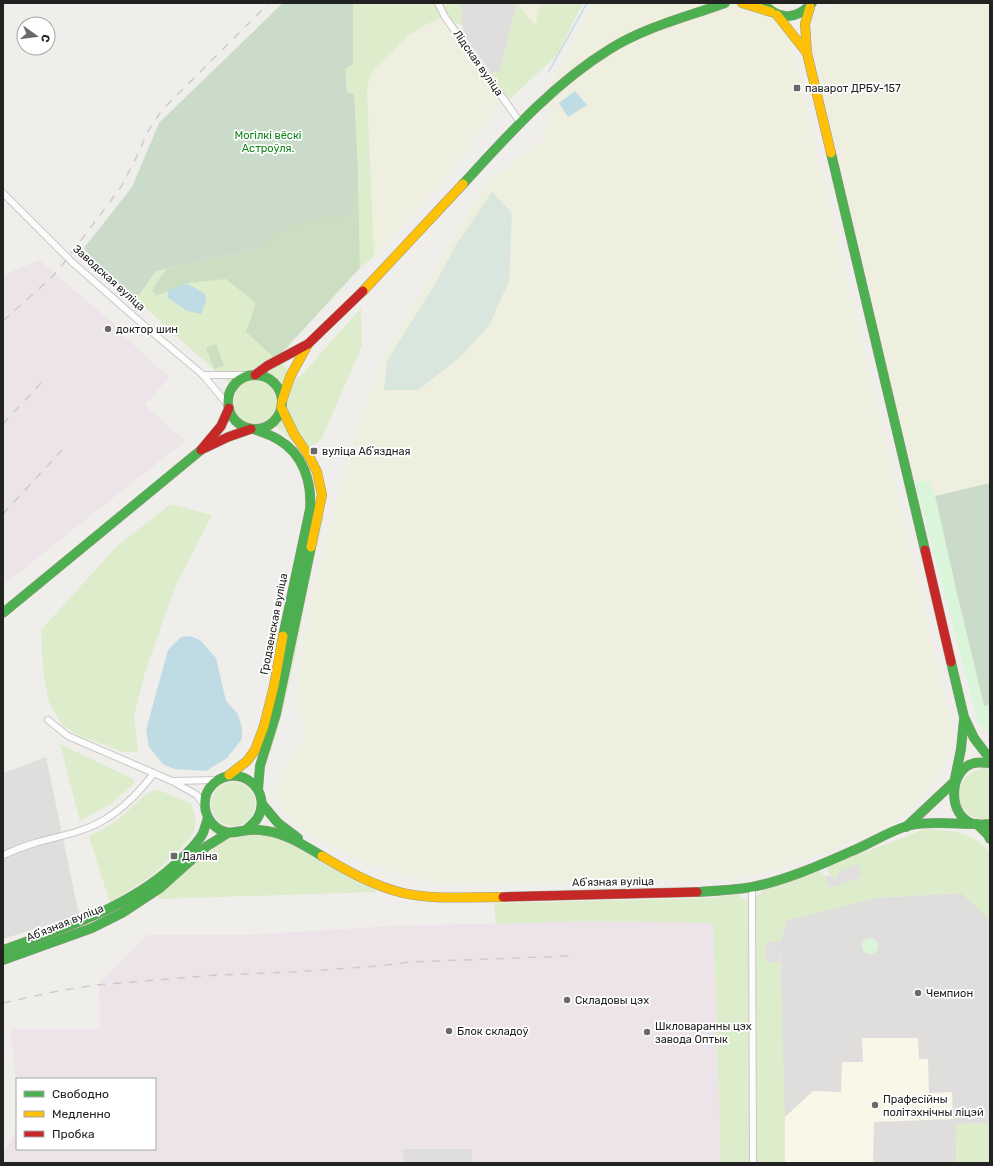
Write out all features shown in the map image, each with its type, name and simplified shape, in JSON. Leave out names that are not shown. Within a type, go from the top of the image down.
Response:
[{"type":"main road","points":[[3,613],[202,449],[220,426],[228,406],[229,395],[233,386],[241,379],[253,375],[308,344],[363,291],[520,122],[570,78],[610,49],[641,33],[725,3]]},
{"type":"main road","points":[[742,3],[787,17],[797,15],[811,5]]},
{"type":"main road","points":[[762,3],[774,13],[806,53]]},
{"type":"main road","points":[[811,5],[805,24],[806,53],[964,717],[974,738],[990,759]]},
{"type":"main road","points":[[202,449],[228,437],[272,423],[280,413],[290,377],[308,344]]},
{"type":"main road","points":[[253,375],[265,377],[274,383],[280,391],[282,404]]},
{"type":"main road","name":"Гродзенская вуліца","points":[[258,790],[260,766],[276,714],[308,561],[320,512],[322,495],[317,472],[309,456],[294,434],[282,404]]},
{"type":"main road","points":[[228,406],[230,413],[236,422],[252,429]]},
{"type":"main road","name":"Гродзенская вуліца","points":[[229,775],[247,761],[255,750],[264,726],[274,686],[288,610],[312,497],[309,479],[304,466],[299,459],[282,442],[252,429]]},
{"type":"main road","points":[[964,717],[961,749],[952,789],[952,797],[954,805],[964,818],[990,832]]},
{"type":"main road","name":"Абʼязная вуліца","points":[[906,827],[955,781],[960,773],[967,767],[976,763],[990,763]]},
{"type":"main road","points":[[228,833],[216,828],[208,818],[204,805],[210,786],[217,780],[229,775],[241,776],[251,781],[258,790]]},
{"type":"main road","name":"Абʼязная вуліца","points":[[258,790],[262,804],[278,823],[318,854]]},
{"type":"main road","points":[[246,830],[258,820],[262,804]]},
{"type":"main road","name":"Абʼязная вуліца","points":[[3,950],[95,916],[147,887],[175,865],[196,844],[203,833],[208,818]]},
{"type":"main road","name":"Абʼязная вуліца","points":[[3,960],[92,928],[121,913],[169,882],[215,839],[228,833],[237,833],[246,830],[264,830],[278,833],[352,873],[401,892],[419,895],[488,897],[711,891],[752,886],[784,878],[862,847],[906,827],[938,823],[990,824]]},
{"type":"main road","points":[[977,824],[990,839]]},
{"type":"street","name":"Лідская вуліца","points":[[438,3],[445,17],[520,122]]},
{"type":"street","name":"Заводская вуліца","points":[[3,194],[72,262],[202,375],[228,406]]},
{"type":"street","points":[[202,375],[253,375]]},
{"type":"street","points":[[48,720],[68,736],[172,781],[197,795],[204,805]]},
{"type":"street","points":[[3,855],[32,844],[77,831],[107,819],[145,785],[154,773]]},
{"type":"street","points":[[172,781],[217,780]]},
{"type":"street","points":[[752,886],[753,1163]]},
{"type":"shaded area","points":[[461,3],[517,3],[500,72],[491,73],[466,38],[462,25]]},
{"type":"shaded area","points":[[492,192],[512,213],[509,281],[489,326],[460,357],[418,390],[384,390],[387,361],[435,284],[456,245]]},
{"type":"shaded area","points":[[39,260],[115,325],[123,335],[169,377],[145,405],[185,441],[3,585],[3,275]]},
{"type":"shaded area","points":[[46,757],[79,915],[3,939],[3,773]]},
{"type":"shaded area","points":[[858,864],[862,877],[830,888],[825,876],[829,875],[831,878],[837,878],[839,872]]},
{"type":"shaded area","points":[[962,893],[990,920],[990,1123],[957,1124],[956,1163],[785,1163],[780,941],[787,920],[875,898]]},
{"type":"shaded area","points":[[590,921],[713,923],[721,1163],[472,1163],[472,1149],[403,1149],[403,1163],[3,1163],[3,1153],[16,1131],[16,1150],[156,1150],[156,1078],[16,1079],[10,1029],[100,1029],[99,983],[147,935],[247,935],[393,926]]},
{"type":"shaded area","points":[[780,941],[780,962],[766,963],[766,942]]},
{"type":"shaded area","name":"Прафесійны політэхнічны ліцэй","points":[[862,1038],[918,1038],[919,1059],[928,1059],[929,1093],[952,1092],[953,1119],[874,1122],[873,1163],[768,1163],[767,1118],[785,1117],[813,1091],[841,1092],[842,1062],[863,1062]]},
{"type":"shaded area","points":[[403,1149],[472,1149],[472,1163],[403,1163]]},
{"type":"green space","name":"Могілкі вёскі Астроўля.","points":[[283,3],[353,3],[353,64],[345,69],[347,92],[354,95],[360,268],[276,359],[246,332],[256,303],[226,279],[187,283],[156,296],[152,290],[166,269],[261,248],[173,155],[159,123]]},
{"type":"green space","name":"Могілкі вёскі Астроўля.","points":[[283,3],[353,3],[353,64],[345,69],[347,92],[354,95],[358,178],[350,214],[310,220],[276,233],[261,248],[156,271],[136,299],[104,272],[84,248],[132,187],[159,123]]},
{"type":"green space","points":[[353,3],[461,3],[462,25],[442,18],[423,26],[409,35],[374,69],[369,80],[367,91],[374,256],[360,268],[358,178],[345,69],[353,64]]},
{"type":"green space","points":[[517,3],[535,25],[541,3],[583,3],[557,55],[509,100],[491,73],[500,71]]},
{"type":"green space","points":[[518,3],[541,3],[535,26]]},
{"type":"green space","points":[[593,3],[782,3],[953,733],[947,757],[931,784],[914,806],[893,824],[823,853],[772,870],[727,880],[439,883],[388,870],[336,848],[304,829],[281,809],[276,787],[304,737],[297,680],[311,601],[333,513],[357,429],[386,352],[485,185],[542,141],[552,114],[543,98]]},
{"type":"green space","points":[[846,3],[990,3],[990,483],[935,496],[930,482],[915,481],[808,30],[814,16],[820,10]]},
{"type":"green space","points":[[442,18],[500,100],[449,175],[374,256],[367,91],[369,80],[374,69],[409,35],[423,26]]},
{"type":"green space","points":[[166,269],[152,290],[156,296],[169,290],[167,297],[205,294],[187,283],[226,278],[256,303],[276,359],[299,378],[361,308],[362,346],[322,438],[308,447],[304,447],[296,444],[268,419],[260,423],[253,424],[240,418],[234,407],[234,399],[237,391],[136,299],[156,271]]},
{"type":"green space","points":[[216,344],[224,366],[214,369],[206,348]]},
{"type":"green space","points":[[915,481],[930,482],[935,496],[984,706],[990,705],[990,733],[978,722]]},
{"type":"green space","points":[[990,483],[990,705],[984,706],[935,496]]},
{"type":"green space","points":[[171,504],[212,515],[176,585],[146,669],[134,715],[138,752],[123,752],[78,735],[61,724],[49,702],[43,671],[41,630],[118,545]]},
{"type":"green space","points":[[322,515],[324,517],[287,693],[280,722],[271,751],[269,753]]},
{"type":"green space","points":[[60,744],[133,779],[134,784],[109,805],[80,821]]},
{"type":"green space","points":[[982,768],[990,769],[990,818],[980,819],[971,816],[964,810],[960,801],[959,792],[962,783],[969,774]]},
{"type":"green space","points":[[229,782],[237,782],[249,788],[255,800],[255,808],[249,820],[237,826],[229,826],[217,820],[211,808],[211,800],[217,788]]},
{"type":"green space","points":[[154,790],[159,790],[190,803],[195,815],[195,828],[191,837],[184,845],[175,854],[173,853],[169,857],[170,859],[152,875],[110,903],[89,836],[117,820],[141,798]]},
{"type":"green space","points":[[925,829],[952,831],[969,836],[983,845],[990,852],[990,920],[961,893],[875,898],[787,920],[780,941],[766,942],[766,963],[780,962],[785,1163],[721,1163],[713,923],[590,921],[496,924],[494,903],[715,898],[737,894],[745,900],[757,896],[763,890],[819,871],[825,876],[830,888],[862,877],[839,875],[834,879],[831,878],[826,867]]},
{"type":"green space","points":[[264,832],[284,840],[353,880],[377,891],[160,899],[157,895],[192,866],[210,847],[222,839]]},
{"type":"green space","points":[[867,938],[873,938],[878,943],[876,952],[873,954],[867,954],[862,949],[862,943]]},
{"type":"green space","points":[[990,1123],[990,1163],[956,1163],[957,1124]]},
{"type":"water","points":[[575,91],[587,105],[568,117],[559,103]]},
{"type":"water","points":[[187,283],[205,294],[206,301],[201,314],[187,311],[167,297],[169,290]]},
{"type":"water","points":[[190,636],[200,640],[216,658],[226,701],[238,714],[242,728],[242,739],[227,758],[206,771],[174,769],[163,764],[149,747],[146,730],[168,650],[181,637]]},
{"type":"waterway","points":[[549,71],[587,3]]},
{"type":"railway","points":[[3,321],[53,276],[64,263],[121,187],[147,133],[162,110],[269,3]]},
{"type":"railway","points":[[3,424],[41,383]]},
{"type":"railway","points":[[3,514],[62,450]]},
{"type":"railway","points":[[3,1003],[58,991],[96,985],[217,975],[294,972],[379,966],[410,962],[570,956]]},
{"type":"traffic: fast","points":[[463,184],[532,111],[550,94],[589,63],[623,41],[637,34],[725,3]]},
{"type":"traffic: fast","points":[[763,3],[775,13],[788,16],[800,13],[812,3]]},
{"type":"traffic: fast","points":[[831,153],[925,550]]},
{"type":"traffic: fast","points":[[255,375],[265,377],[274,383],[280,392],[282,402],[280,412],[274,421],[265,427],[255,429],[245,427],[236,421],[230,412],[228,402],[230,392],[236,383],[245,377],[255,375]]},
{"type":"traffic: fast","points":[[253,429],[276,438],[294,453],[304,470],[309,489],[310,509],[283,636]]},
{"type":"traffic: fast","points":[[3,613],[201,450]]},
{"type":"traffic: fast","points":[[258,790],[260,766],[276,714],[311,547]]},
{"type":"traffic: fast","points":[[951,662],[964,717],[974,738],[990,759]]},
{"type":"traffic: fast","points":[[955,778],[961,749],[964,719]]},
{"type":"traffic: fast","points":[[990,763],[974,763],[965,767],[959,774],[955,784],[954,794],[955,803],[965,820],[974,824],[990,824]]},
{"type":"traffic: fast","points":[[246,830],[257,819],[261,809],[261,799],[258,790],[252,783],[244,778],[234,776],[224,777],[212,785],[205,798],[205,809],[212,823],[217,828],[225,832],[262,830],[282,835],[322,856]]},
{"type":"traffic: fast","points":[[906,827],[955,781]]},
{"type":"traffic: fast","points":[[262,804],[278,823],[298,838]]},
{"type":"traffic: fast","points":[[3,950],[98,914],[142,890],[163,875],[194,846],[203,833],[208,818]]},
{"type":"traffic: fast","points":[[697,892],[752,887],[791,876],[816,867],[896,830],[911,825],[935,823],[975,824]]},
{"type":"traffic: fast","points":[[977,824],[990,839]]},
{"type":"traffic: fast","points":[[3,960],[92,928],[122,913],[160,888],[207,846],[228,833]]},
{"type":"traffic: slow","points":[[742,3],[771,12]]},
{"type":"traffic: slow","points":[[810,7],[805,24],[807,53],[831,153]]},
{"type":"traffic: slow","points":[[777,15],[807,53]]},
{"type":"traffic: slow","points":[[363,291],[463,184]]},
{"type":"traffic: slow","points":[[282,401],[290,377],[308,344]]},
{"type":"traffic: slow","points":[[281,407],[294,434],[309,456],[317,472],[322,495],[311,547]]},
{"type":"traffic: slow","points":[[229,775],[247,761],[255,750],[264,726],[274,686],[283,636]]},
{"type":"traffic: slow","points":[[322,856],[371,882],[403,893],[427,897],[503,897]]},
{"type":"traffic: jam","points":[[255,375],[267,366],[308,344],[363,291]]},
{"type":"traffic: jam","points":[[201,450],[221,426],[229,408]]},
{"type":"traffic: jam","points":[[205,448],[228,437],[251,429]]},
{"type":"traffic: jam","points":[[925,550],[951,662]]},
{"type":"traffic: jam","points":[[503,897],[697,892]]},
{"type":"place","name":"паварот ДРБУ-157","points":[[797,88]]},
{"type":"place","name":"доктор шин","points":[[108,329]]},
{"type":"place","name":"вуліца Абʼяздная","points":[[314,451]]},
{"type":"place","name":"Даліна","points":[[174,856]]},
{"type":"place","name":"Чемпион","points":[[918,993]]},
{"type":"place","name":"Складовы цэх","points":[[567,1000]]},
{"type":"place","name":"Блок складоў","points":[[449,1031]]},
{"type":"place","name":"Шкловаранны цэх завода Оптык","points":[[647,1032]]},
{"type":"place","name":"Прафесійны політэхнічны ліцэй","points":[[875,1105]]}]
